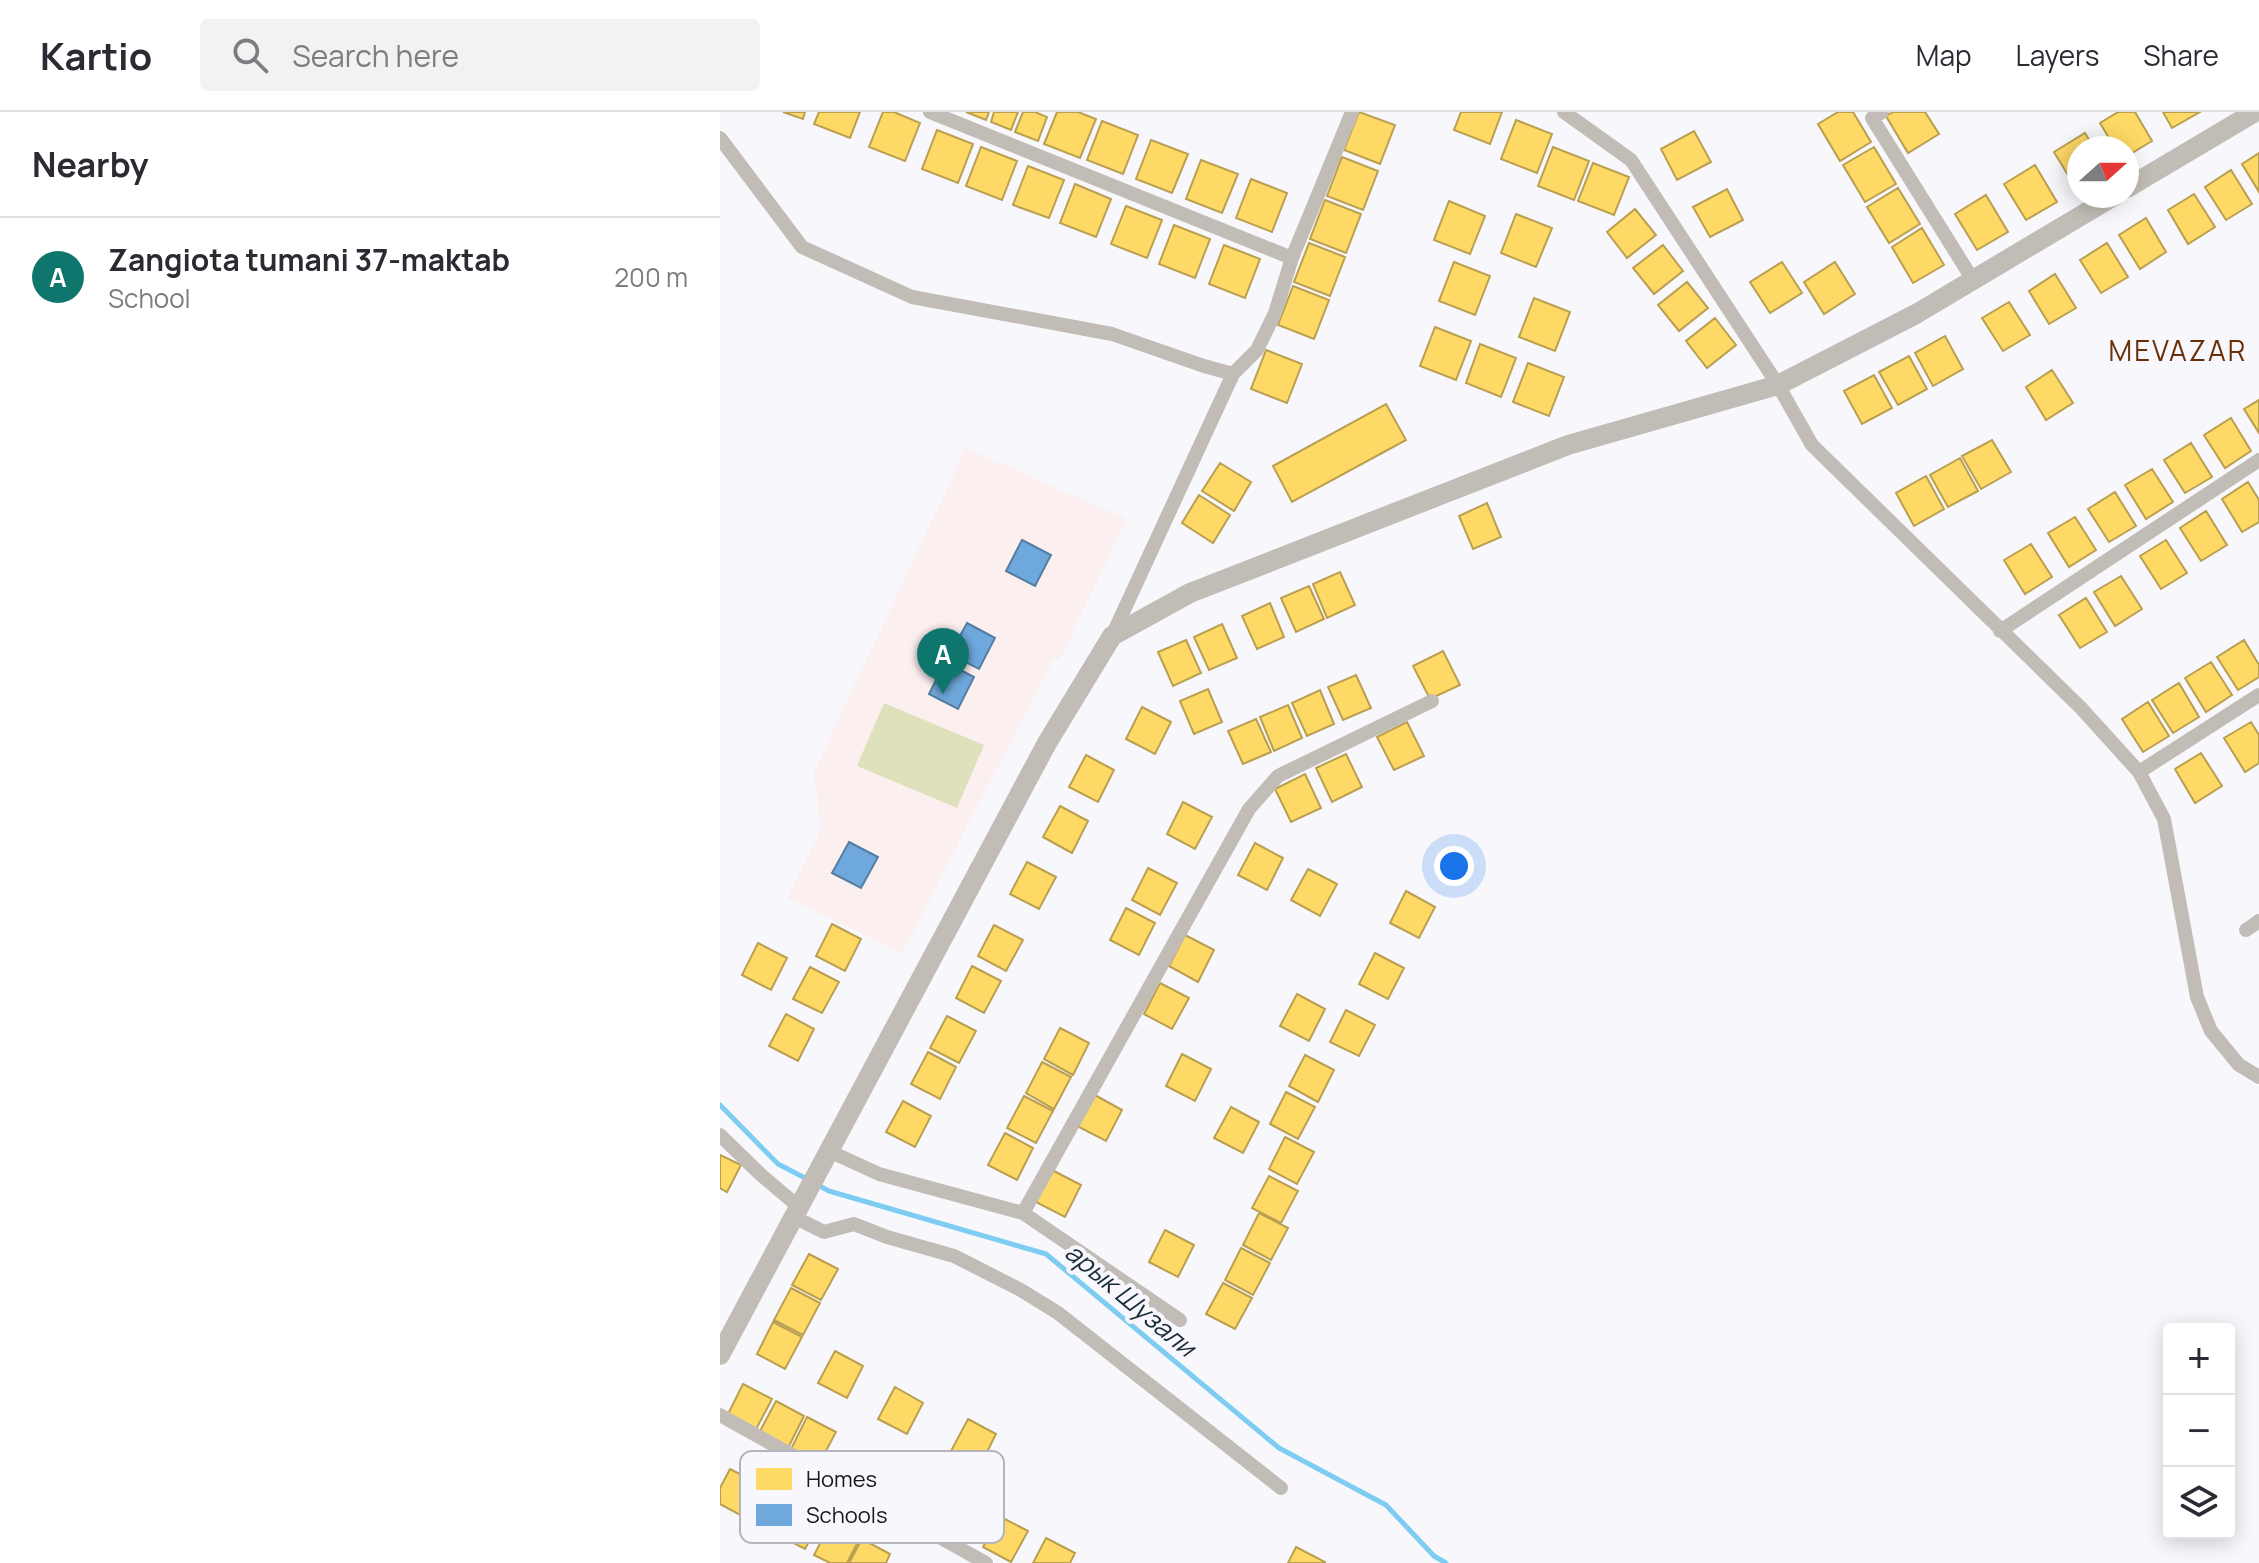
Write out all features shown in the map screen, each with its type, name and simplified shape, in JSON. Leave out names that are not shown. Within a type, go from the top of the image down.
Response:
[{"type":"main road","points":[[2139,181],[2255,112]]},
{"type":"main road","points":[[720,1355],[1047,743],[1112,636],[1190,593],[1568,445],[1778,385],[1916,314],[2094,208]]},
{"type":"street","points":[[930,112],[1292,258]]},
{"type":"street","points":[[1112,636],[1233,374],[1257,350],[1275,313],[1292,258],[1352,112]]},
{"type":"street","points":[[1564,112],[1631,160],[1778,385],[1812,445],[2081,708],[2139,772],[2164,819],[2197,997],[2211,1031],[2239,1065],[2259,1077]]},
{"type":"street","points":[[1882,112],[1872,118],[1973,280]]},
{"type":"street","points":[[720,138],[802,247],[912,297],[1112,334],[1233,374]]},
{"type":"street","points":[[2000,631],[2259,460]]},
{"type":"street","points":[[2139,772],[2259,695]]},
{"type":"street","points":[[1023,1213],[1249,809],[1278,776],[1432,701]]},
{"type":"street","points":[[720,1135],[824,1232],[854,1224],[954,1256],[1058,1313],[1281,1488]]},
{"type":"street","points":[[824,1160],[1023,1213],[1180,1320]]},
{"type":"street","points":[[720,1415],[785,1451]]},
{"type":"street","points":[[950,1543],[986,1563]]},
{"type":"shaded area","points":[[966,448],[1126,519],[1060,660],[1054,658],[902,953],[787,898],[821,829],[814,772]]},
{"type":"green space","points":[[884,703],[984,745],[957,808],[857,766]]},
{"type":"building: Homes","points":[[783,112],[805,112],[803,119]]},
{"type":"building: Homes","points":[[819,112],[860,112],[850,138],[814,124]]},
{"type":"building: Homes","points":[[883,112],[894,112],[920,123],[905,161],[869,147]]},
{"type":"building: Homes","points":[[966,112],[989,112],[986,120]]},
{"type":"building: Homes","points":[[994,112],[1018,112],[1011,130],[991,122]]},
{"type":"building: Homes","points":[[1023,112],[1035,112],[1047,117],[1038,141],[1015,132]]},
{"type":"building: Homes","points":[[1057,112],[1078,112],[1096,119],[1080,158],[1044,144]]},
{"type":"building: Homes","points":[[1359,112],[1395,125],[1380,164],[1344,150]]},
{"type":"building: Homes","points":[[1461,112],[1502,112],[1490,144],[1454,130]]},
{"type":"building: Homes","points":[[1838,112],[1853,112],[1871,142],[1840,161],[1818,124]]},
{"type":"building: Homes","points":[[1893,112],[1925,112],[1939,134],[1908,153],[1886,116]]},
{"type":"building: Homes","points":[[2118,112],[2135,112],[2152,141],[2139,149],[2139,136],[2108,136],[2100,123]]},
{"type":"building: Homes","points":[[2163,112],[2200,112],[2172,128]]},
{"type":"building: Homes","points":[[1516,120],[1552,134],[1537,173],[1501,159]]},
{"type":"building: Homes","points":[[1102,121],[1138,135],[1123,174],[1087,160]]},
{"type":"building: Homes","points":[[937,130],[973,144],[958,183],[922,169]]},
{"type":"building: Homes","points":[[1694,131],[1711,162],[1677,180],[1661,149]]},
{"type":"building: Homes","points":[[1151,140],[1188,154],[1172,193],[1136,179]]},
{"type":"building: Homes","points":[[2067,144],[2067,173],[2054,152]]},
{"type":"building: Homes","points":[[981,147],[1017,161],[1002,200],[966,186]]},
{"type":"building: Homes","points":[[1553,147],[1589,161],[1574,200],[1538,186]]},
{"type":"building: Homes","points":[[1874,147],[1896,184],[1865,202],[1843,165]]},
{"type":"building: Homes","points":[[2259,153],[2259,192],[2242,164]]},
{"type":"building: Homes","points":[[1342,157],[1378,171],[1363,210],[1327,196]]},
{"type":"building: Homes","points":[[1201,160],[1238,174],[1222,213],[1186,199]]},
{"type":"building: Homes","points":[[1593,163],[1629,177],[1614,215],[1578,201]]},
{"type":"building: Homes","points":[[2035,165],[2057,202],[2026,220],[2004,184]]},
{"type":"building: Homes","points":[[1028,166],[1064,180],[1049,218],[1013,205]]},
{"type":"building: Homes","points":[[2231,170],[2252,204],[2226,220],[2205,187]]},
{"type":"building: Homes","points":[[1251,179],[1287,193],[1272,232],[1236,218]]},
{"type":"building: Homes","points":[[1075,184],[1111,199],[1096,237],[1060,223]]},
{"type":"building: Homes","points":[[1898,188],[1920,224],[1889,243],[1867,207]]},
{"type":"building: Homes","points":[[1727,189],[1743,220],[1710,237],[1693,207]]},
{"type":"building: Homes","points":[[2194,194],[2215,227],[2188,244],[2168,210]]},
{"type":"building: Homes","points":[[1986,195],[2008,232],[1977,250],[1955,214]]},
{"type":"building: Homes","points":[[1325,200],[1361,214],[1346,253],[1310,239]]},
{"type":"building: Homes","points":[[1449,201],[1485,216],[1470,254],[1434,240]]},
{"type":"building: Homes","points":[[1126,206],[1162,220],[1147,258],[1111,244]]},
{"type":"building: Homes","points":[[1635,209],[1656,235],[1627,258],[1607,232]]},
{"type":"building: Homes","points":[[1516,214],[1552,228],[1536,267],[1501,253]]},
{"type":"building: Homes","points":[[2146,218],[2166,252],[2140,269],[2119,235]]},
{"type":"building: Homes","points":[[1174,225],[1210,239],[1195,278],[1159,264]]},
{"type":"building: Homes","points":[[1922,228],[1944,265],[1913,283],[1892,247]]},
{"type":"building: Homes","points":[[1309,243],[1345,257],[1330,296],[1294,282]]},
{"type":"building: Homes","points":[[2107,243],[2128,277],[2101,293],[2080,260]]},
{"type":"building: Homes","points":[[1224,245],[1260,259],[1245,298],[1209,284]]},
{"type":"building: Homes","points":[[1663,245],[1683,271],[1654,294],[1633,268]]},
{"type":"building: Homes","points":[[1454,262],[1490,276],[1475,315],[1439,301]]},
{"type":"building: Homes","points":[[1782,262],[1802,293],[1770,313],[1750,282]]},
{"type":"building: Homes","points":[[1835,262],[1855,294],[1824,314],[1804,282]]},
{"type":"building: Homes","points":[[2055,274],[2076,308],[2049,324],[2029,291]]},
{"type":"building: Homes","points":[[1687,282],[1708,308],[1679,331],[1658,305]]},
{"type":"building: Homes","points":[[1293,286],[1329,300],[1314,339],[1278,325]]},
{"type":"building: Homes","points":[[1534,298],[1570,312],[1555,351],[1519,337]]},
{"type":"building: Homes","points":[[2009,302],[2030,335],[2003,351],[1982,318]]},
{"type":"building: Homes","points":[[1715,318],[1736,345],[1707,368],[1686,341]]},
{"type":"building: Homes","points":[[1435,327],[1471,341],[1456,380],[1420,366]]},
{"type":"building: Homes","points":[[1945,336],[1963,369],[1933,386],[1915,353]]},
{"type":"building: Homes","points":[[1480,344],[1516,358],[1501,397],[1466,383]]},
{"type":"building: Homes","points":[[1266,350],[1302,364],[1287,403],[1251,389]]},
{"type":"building: Homes","points":[[1909,356],[1927,389],[1898,405],[1879,372]]},
{"type":"building: Homes","points":[[1528,363],[1564,377],[1549,416],[1513,402]]},
{"type":"building: Homes","points":[[2052,370],[2073,403],[2046,420],[2026,387]]},
{"type":"building: Homes","points":[[1874,375],[1892,408],[1862,424],[1844,391]]},
{"type":"building: Homes","points":[[2259,400],[2259,433],[2244,409]]},
{"type":"building: Homes","points":[[1386,404],[1406,440],[1292,502],[1273,466]]},
{"type":"building: Homes","points":[[2231,418],[2251,451],[2225,468],[2204,435]]},
{"type":"building: Homes","points":[[1992,440],[2011,472],[1981,489],[1962,456]]},
{"type":"building: Homes","points":[[2191,443],[2212,477],[2185,493],[2164,460]]},
{"type":"building: Homes","points":[[1960,458],[1978,491],[1948,507],[1930,475]]},
{"type":"building: Homes","points":[[1220,463],[1251,482],[1234,511],[1202,491]]},
{"type":"building: Homes","points":[[2152,469],[2173,502],[2146,519],[2125,485]]},
{"type":"building: Homes","points":[[1926,476],[1944,509],[1914,526],[1896,493]]},
{"type":"building: Homes","points":[[2248,482],[2259,500],[2259,522],[2242,532],[2222,499]]},
{"type":"building: Homes","points":[[2115,492],[2136,526],[2109,542],[2088,509]]},
{"type":"building: Homes","points":[[1199,495],[1230,515],[1213,543],[1182,523]]},
{"type":"building: Homes","points":[[1487,503],[1501,537],[1473,549],[1459,516]]},
{"type":"building: Homes","points":[[2206,511],[2227,545],[2201,561],[2180,528]]},
{"type":"building: Homes","points":[[2075,517],[2096,550],[2069,567],[2048,533]]},
{"type":"building: Homes","points":[[2166,540],[2187,573],[2161,589],[2140,556]]},
{"type":"building: Homes","points":[[2031,544],[2052,577],[2025,594],[2004,560]]},
{"type":"building: Homes","points":[[1340,572],[1355,605],[1327,618],[1313,584]]},
{"type":"building: Homes","points":[[2121,576],[2142,609],[2115,626],[2094,592]]},
{"type":"building: Homes","points":[[1309,586],[1324,619],[1296,632],[1281,598]]},
{"type":"building: Homes","points":[[2086,598],[2107,632],[2080,648],[2059,615]]},
{"type":"building: Homes","points":[[1270,603],[1284,637],[1257,649],[1242,616]]},
{"type":"building: Homes","points":[[1222,624],[1237,658],[1209,670],[1194,637]]},
{"type":"building: Homes","points":[[1186,640],[1201,673],[1173,686],[1158,652]]},
{"type":"building: Homes","points":[[2244,640],[2259,665],[2259,677],[2238,690],[2217,657]]},
{"type":"building: Homes","points":[[1443,651],[1460,685],[1430,699],[1413,666]]},
{"type":"building: Homes","points":[[2211,662],[2232,695],[2206,712],[2185,678]]},
{"type":"building: Homes","points":[[1356,675],[1371,708],[1343,720],[1328,687]]},
{"type":"building: Homes","points":[[2179,683],[2199,717],[2173,733],[2152,700]]},
{"type":"building: Homes","points":[[1208,689],[1222,722],[1194,734],[1180,701]]},
{"type":"building: Homes","points":[[1320,690],[1334,724],[1307,736],[1292,703]]},
{"type":"building: Homes","points":[[2148,702],[2169,736],[2143,752],[2122,719]]},
{"type":"building: Homes","points":[[1288,705],[1302,738],[1274,751],[1260,717]]},
{"type":"building: Homes","points":[[1142,707],[1171,722],[1155,754],[1126,739]]},
{"type":"building: Homes","points":[[1256,719],[1271,752],[1243,764],[1228,731]]},
{"type":"building: Homes","points":[[1407,722],[1424,756],[1394,770],[1377,737]]},
{"type":"building: Homes","points":[[2251,722],[2259,735],[2259,763],[2245,772],[2224,738]]},
{"type":"building: Homes","points":[[2201,753],[2222,786],[2195,803],[2175,769]]},
{"type":"building: Homes","points":[[1346,754],[1362,787],[1332,802],[1316,768]]},
{"type":"building: Homes","points":[[1086,755],[1114,770],[1098,802],[1069,787]]},
{"type":"building: Homes","points":[[1305,774],[1321,808],[1291,822],[1275,789]]},
{"type":"building: Homes","points":[[1183,802],[1212,817],[1195,849],[1167,834]]},
{"type":"building: Homes","points":[[1060,806],[1088,821],[1072,853],[1043,837]]},
{"type":"building: Homes","points":[[1255,843],[1283,858],[1267,890],[1238,875]]},
{"type":"building: Homes","points":[[1027,862],[1056,877],[1039,909],[1010,894]]},
{"type":"building: Homes","points":[[1148,868],[1177,883],[1160,915],[1132,900]]},
{"type":"building: Homes","points":[[1308,869],[1337,884],[1320,916],[1291,900]]},
{"type":"building: Homes","points":[[1406,891],[1435,907],[1419,938],[1390,923]]},
{"type":"building: Homes","points":[[1126,908],[1155,923],[1139,955],[1110,940]]},
{"type":"building: Homes","points":[[832,924],[861,939],[845,971],[816,956]]},
{"type":"building: Homes","points":[[994,925],[1023,940],[1006,971],[978,956]]},
{"type":"building: Homes","points":[[1185,935],[1214,950],[1198,982],[1169,966]]},
{"type":"building: Homes","points":[[758,943],[787,958],[771,990],[742,975]]},
{"type":"building: Homes","points":[[1375,953],[1404,968],[1388,999],[1359,984]]},
{"type":"building: Homes","points":[[972,966],[1001,981],[984,1013],[956,998]]},
{"type":"building: Homes","points":[[810,967],[839,982],[822,1013],[793,999]]},
{"type":"building: Homes","points":[[1160,983],[1189,998],[1172,1029],[1144,1014]]},
{"type":"building: Homes","points":[[1297,994],[1325,1009],[1309,1041],[1280,1026]]},
{"type":"building: Homes","points":[[1346,1010],[1375,1025],[1359,1056],[1330,1042]]},
{"type":"building: Homes","points":[[786,1014],[814,1029],[798,1061],[769,1046]]},
{"type":"building: Homes","points":[[947,1016],[976,1031],[959,1063],[930,1048]]},
{"type":"building: Homes","points":[[1060,1028],[1089,1043],[1073,1075],[1044,1059]]},
{"type":"building: Homes","points":[[928,1052],[956,1067],[940,1099],[911,1084]]},
{"type":"building: Homes","points":[[1182,1054],[1211,1069],[1195,1101],[1166,1086]]},
{"type":"building: Homes","points":[[1305,1055],[1334,1070],[1318,1102],[1289,1086]]},
{"type":"building: Homes","points":[[1042,1062],[1071,1077],[1054,1109],[1026,1093]]},
{"type":"building: Homes","points":[[1286,1092],[1315,1107],[1298,1139],[1270,1124]]},
{"type":"building: Homes","points":[[1093,1094],[1122,1110],[1106,1141],[1077,1126]]},
{"type":"building: Homes","points":[[1024,1096],[1053,1111],[1036,1143],[1007,1128]]},
{"type":"building: Homes","points":[[903,1101],[931,1116],[915,1147],[886,1132]]},
{"type":"building: Homes","points":[[1231,1107],[1259,1122],[1243,1153],[1214,1138]]},
{"type":"building: Homes","points":[[1005,1133],[1033,1148],[1017,1180],[988,1165]]},
{"type":"building: Homes","points":[[1285,1137],[1314,1152],[1297,1184],[1269,1169]]},
{"type":"building: Homes","points":[[720,1155],[741,1165],[727,1192],[720,1188]]},
{"type":"building: Homes","points":[[1052,1170],[1081,1185],[1065,1217],[1036,1202]]},
{"type":"building: Homes","points":[[1269,1176],[1298,1191],[1281,1223],[1252,1208]]},
{"type":"building: Homes","points":[[1259,1213],[1288,1228],[1271,1260],[1243,1245]]},
{"type":"building: Homes","points":[[1165,1230],[1194,1245],[1178,1277],[1149,1262]]},
{"type":"building: Homes","points":[[1241,1248],[1270,1263],[1253,1295],[1225,1280]]},
{"type":"building: Homes","points":[[809,1254],[838,1269],[821,1300],[792,1285]]},
{"type":"building: Homes","points":[[1223,1283],[1252,1298],[1235,1329],[1206,1314]]},
{"type":"building: Homes","points":[[791,1288],[820,1303],[803,1335],[774,1320]]},
{"type":"building: Homes","points":[[773,1322],[802,1337],[785,1369],[757,1354]]},
{"type":"building: Homes","points":[[835,1351],[863,1366],[847,1398],[818,1383]]},
{"type":"building: Homes","points":[[743,1384],[772,1399],[755,1431],[727,1416]]},
{"type":"building: Homes","points":[[895,1387],[923,1403],[907,1434],[878,1419]]},
{"type":"building: Homes","points":[[776,1401],[804,1416],[788,1448],[759,1433]]},
{"type":"building: Homes","points":[[807,1417],[836,1432],[826,1451],[791,1449]]},
{"type":"building: Homes","points":[[968,1419],[996,1434],[988,1451],[951,1451]]},
{"type":"building: Homes","points":[[730,1469],[740,1474],[740,1515],[720,1504],[720,1488]]},
{"type":"building: Homes","points":[[1004,1519],[1028,1531],[1011,1562],[983,1547],[985,1543],[1004,1543]]},
{"type":"building: Homes","points":[[1046,1538],[1075,1553],[1070,1563],[1033,1563]]},
{"type":"building: Homes","points":[[793,1543],[808,1543],[805,1549]]},
{"type":"building: Homes","points":[[820,1543],[857,1543],[847,1563],[830,1563],[814,1555]]},
{"type":"building: Homes","points":[[860,1543],[869,1543],[890,1554],[886,1563],[849,1563]]},
{"type":"building: Homes","points":[[1296,1547],[1325,1562],[1288,1563]]},
{"type":"building: Schools","points":[[1022,540],[1051,555],[1035,586],[1006,571]]},
{"type":"building: Schools","points":[[967,623],[995,638],[979,669],[950,654]]},
{"type":"building: Schools","points":[[945,662],[974,677],[958,709],[929,694]]},
{"type":"building: Schools","points":[[849,842],[878,857],[861,888],[832,873]]},
{"type":"waterway","name":"арык Шузали","points":[[720,1105],[778,1164],[809,1180]]},
{"type":"waterway","name":"арык Шузали","points":[[818,1185],[829,1191],[1046,1254],[1279,1448],[1386,1505],[1434,1556],[1446,1563]]},
{"type":"place","name":"Zangiota tumani 37-maktab","points":[[943,694]]},
{"type":"district","name":"MEVAZAR","points":[[2178,350]]}]
